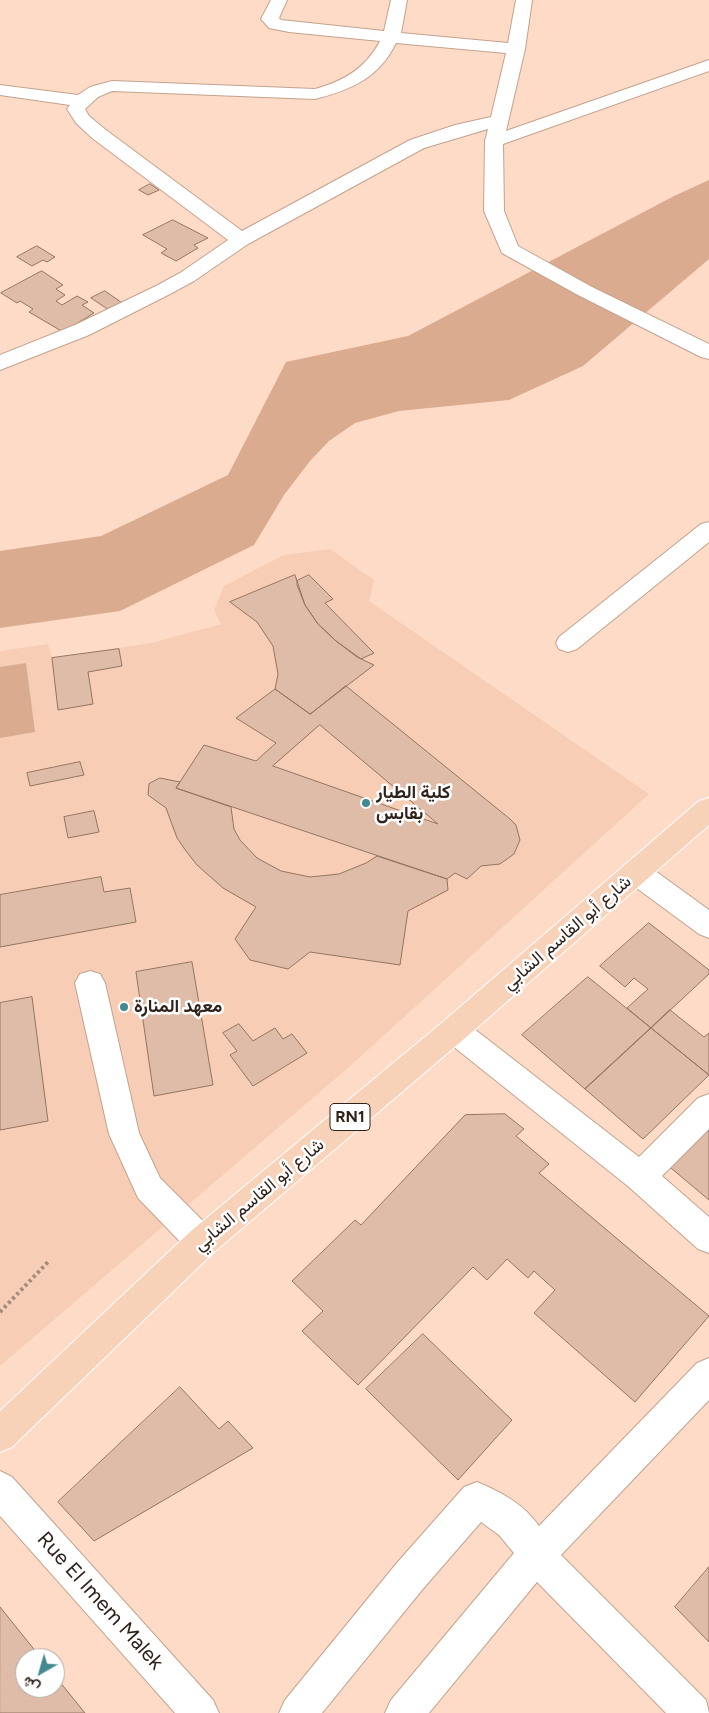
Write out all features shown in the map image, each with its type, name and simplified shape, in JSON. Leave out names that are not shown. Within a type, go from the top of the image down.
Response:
[{"type":"main road","name":"شارع أبو القاسم الشابي","points":[[0,1435],[202,1242],[454,1030],[709,809]]},
{"type":"street","points":[[278,0],[270,19],[275,24],[390,38],[516,49]]},
{"type":"street","points":[[240,240],[99,134],[82,119],[76,109],[81,101],[94,91],[112,86],[315,94],[339,89],[359,78],[376,62],[390,38],[399,0]]},
{"type":"street","points":[[524,0],[516,49],[494,141],[494,211],[509,250],[585,291],[700,347]]},
{"type":"street","points":[[494,141],[709,65]]},
{"type":"street","points":[[0,90],[81,101]]},
{"type":"street","points":[[0,363],[82,330],[163,290],[240,240],[417,144],[462,129],[498,121]]},
{"type":"street","points":[[568,643],[709,530]]},
{"type":"street","points":[[637,873],[709,926]]},
{"type":"street","points":[[90,984],[124,1134],[149,1188],[202,1242]]},
{"type":"street","points":[[454,1030],[640,1177],[709,1238]]},
{"type":"street","points":[[640,1177],[709,1108]]},
{"type":"street","points":[[404,1713],[536,1555],[709,1375]]},
{"type":"street","name":"Rue El Imem Malek","points":[[0,1489],[200,1713]]},
{"type":"street","points":[[298,1713],[410,1577],[477,1500],[506,1515],[522,1532],[536,1555],[693,1713]]},
{"type":"path","points":[[0,1312],[48,1262]]},
{"type":"shaded area","points":[[709,180],[709,259],[583,366],[509,400],[399,411],[355,423],[329,441],[310,461],[284,495],[254,545],[120,611],[0,628],[0,551],[101,536],[228,475],[286,362],[408,336],[674,196]]},
{"type":"shaded area","name":"كلية الطيار بقابس","points":[[330,549],[374,580],[369,601],[649,794],[349,1067],[0,1366],[0,651],[48,644],[52,658],[151,643],[221,624],[214,610],[224,586],[284,555]]},
{"type":"shaded area","points":[[26,663],[35,732],[0,738],[0,667]]},
{"type":"building","points":[[150,184],[159,190],[148,195],[139,190]]},
{"type":"building","points":[[173,220],[208,238],[194,245],[198,248],[176,261],[161,253],[167,249],[143,235]]},
{"type":"building","points":[[37,246],[55,257],[47,262],[43,260],[32,266],[17,257]]},
{"type":"building","points":[[42,271],[63,285],[56,289],[65,295],[56,301],[62,305],[77,296],[88,302],[82,305],[94,313],[63,332],[29,312],[33,309],[20,301],[17,303],[1,293]]},
{"type":"building","points":[[105,291],[128,307],[115,314],[91,298]]},
{"type":"building","points":[[295,575],[305,605],[318,624],[357,657],[374,665],[310,714],[275,689],[278,674],[273,646],[257,622],[230,602]]},
{"type":"building","points":[[309,575],[333,599],[325,603],[374,653],[361,659],[336,641],[318,624],[305,605],[297,585],[297,581]]},
{"type":"building","points":[[119,649],[122,666],[88,672],[93,704],[58,710],[52,658]]},
{"type":"building","points":[[346,686],[516,825],[520,840],[514,854],[500,864],[481,866],[467,879],[455,873],[447,879],[176,788],[204,745],[256,761],[276,743],[236,718],[275,689],[310,714]],"holes":[[[320,725],[438,824],[273,766]]]},
{"type":"building","points":[[80,762],[84,775],[30,786],[27,773]]},
{"type":"building","points":[[160,778],[180,782],[176,788],[231,807],[234,829],[240,840],[257,858],[281,871],[310,877],[339,874],[366,863],[377,856],[447,879],[448,890],[408,911],[400,965],[310,952],[288,969],[250,960],[235,939],[256,907],[223,888],[197,865],[186,851],[177,838],[166,808],[148,795],[149,784]]},
{"type":"building","points":[[94,811],[99,832],[68,838],[64,817]]},
{"type":"building","points":[[101,877],[104,892],[130,888],[136,922],[0,947],[0,895]]},
{"type":"building","points":[[649,923],[709,970],[709,974],[651,1028],[627,1008],[648,989],[634,978],[625,987],[600,966]]},
{"type":"building","points":[[192,962],[213,1085],[154,1096],[136,972]]},
{"type":"building","points":[[588,977],[651,1028],[585,1089],[522,1035]]},
{"type":"building","points":[[32,997],[48,1121],[0,1130],[0,1003]]},
{"type":"building","points":[[670,1010],[704,1037],[709,1033],[709,1075],[651,1028]]},
{"type":"building","points":[[239,1024],[253,1041],[275,1028],[283,1039],[292,1034],[307,1053],[253,1086],[230,1055],[237,1051],[223,1033]]},
{"type":"building","points":[[651,1028],[709,1075],[643,1139],[585,1089]]},
{"type":"building","points":[[505,1114],[524,1129],[516,1136],[549,1164],[539,1173],[709,1316],[635,1402],[534,1313],[555,1290],[534,1271],[528,1278],[507,1259],[487,1280],[473,1267],[358,1385],[302,1331],[323,1311],[292,1281],[355,1220],[361,1225],[465,1115]]},
{"type":"building","points":[[709,1130],[709,1200],[671,1168]]},
{"type":"building","points":[[423,1334],[512,1420],[458,1480],[366,1389]]},
{"type":"building","points":[[180,1387],[219,1429],[228,1421],[253,1448],[94,1541],[58,1502]]},
{"type":"building","points":[[709,1567],[709,1642],[675,1607]]},
{"type":"building","points":[[0,1607],[33,1648],[15,1648],[15,1698],[65,1698],[65,1688],[85,1713],[0,1713]]},
{"type":"place","name":"كلية الطيار بقابس","points":[[366,803]]},
{"type":"place","name":"معهد المنارة","points":[[124,1007]]}]
